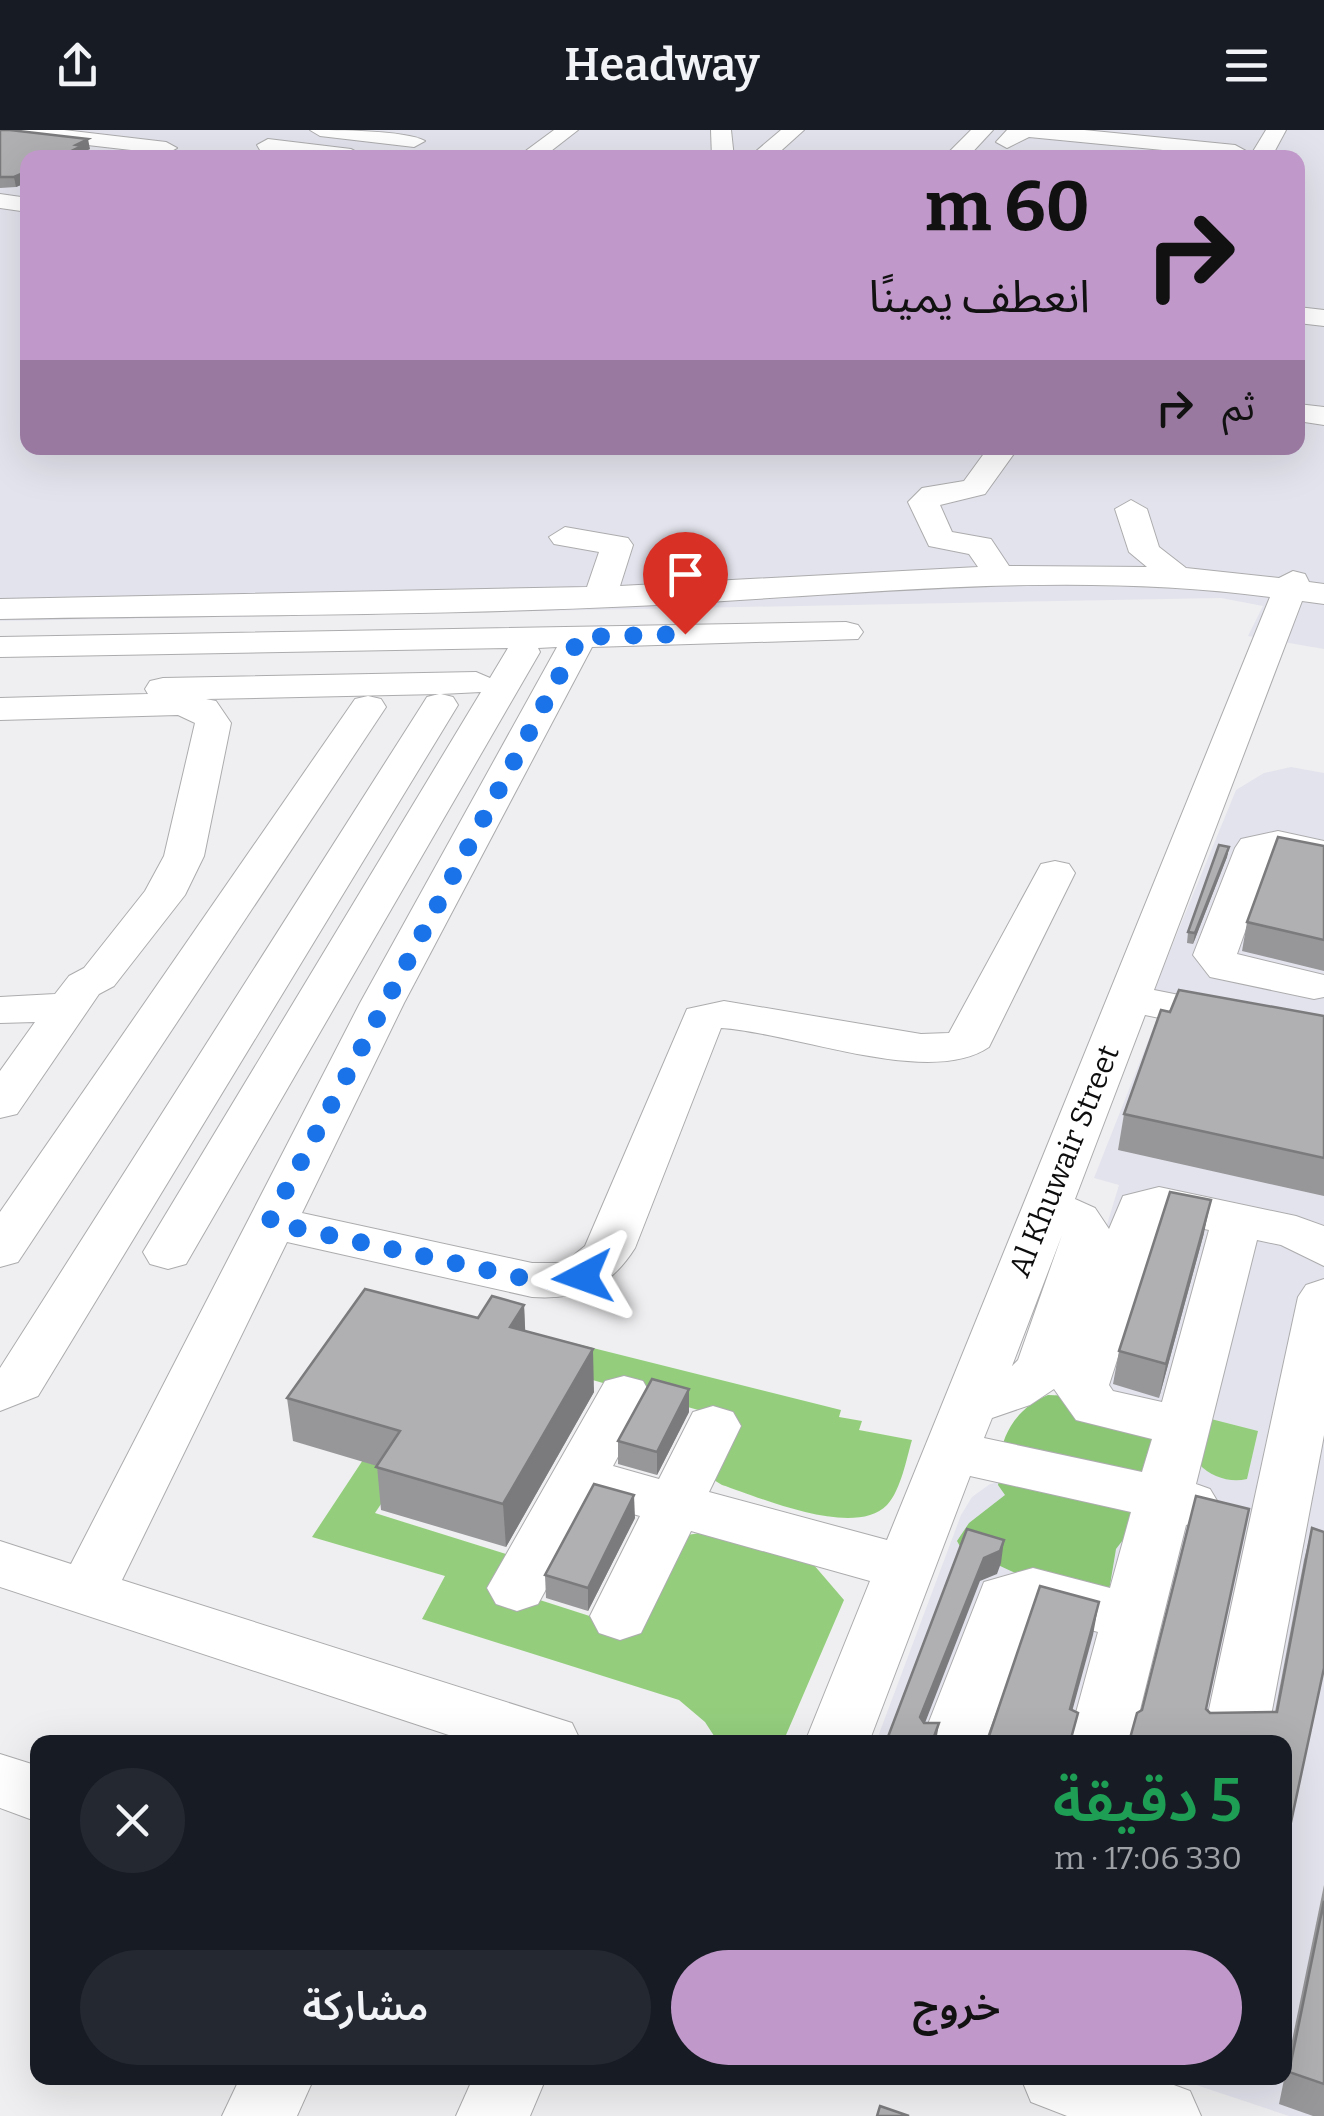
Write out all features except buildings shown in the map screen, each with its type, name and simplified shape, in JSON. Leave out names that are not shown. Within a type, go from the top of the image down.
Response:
[{"type":"street","points":[[9,130],[137,150]]},
{"type":"street","points":[[257,150],[297,130]]},
{"type":"street","points":[[320,130],[422,135]]},
{"type":"street","points":[[539,150],[568,130]]},
{"type":"street","points":[[710,130],[721,131]]},
{"type":"street","points":[[769,150],[794,130]]},
{"type":"street","points":[[962,150],[982,130]]},
{"type":"street","points":[[1086,150],[1007,142],[1016,132],[1029,130],[1238,146]]},
{"type":"street","points":[[373,150],[422,135]]},
{"type":"street","points":[[162,150],[190,136]]},
{"type":"street","points":[[268,144],[331,150]]},
{"type":"street","points":[[994,566],[980,546],[940,539],[923,502],[933,495],[974,488],[997,455]]},
{"type":"street","points":[[1130,509],[1145,552],[1170,567]]},
{"type":"street","points":[[565,537],[616,545],[603,588]]},
{"type":"street","points":[[542,596],[603,588],[994,566],[1170,567],[1308,587]]},
{"type":"street","points":[[0,609],[630,596],[1057,574],[1173,576],[1308,587]]},
{"type":"street","name":"Al Khuwair Street","points":[[958,1428],[1034,1378],[1044,1364],[1087,1236],[1077,1219],[1046,1206],[1271,641],[1308,587]]},
{"type":"street","points":[[0,692],[846,632]]},
{"type":"street","points":[[0,647],[541,653]]},
{"type":"street","points":[[0,661],[541,653]]},
{"type":"street","points":[[168,1252],[420,828],[541,653]]},
{"type":"street","points":[[86,1593],[269,1222],[382,1003],[474,837],[541,653]]},
{"type":"street","points":[[0,709],[178,704],[204,709],[212,723],[184,856],[174,878],[98,978],[84,985],[0,1104]]},
{"type":"street","points":[[0,1392],[19,1382],[440,705]]},
{"type":"street","points":[[0,1250],[368,707]]},
{"type":"street","points":[[368,823],[474,837]]},
{"type":"street","points":[[1129,998],[1313,1035],[1319,966],[1225,968],[1215,955],[1255,848],[1278,843],[1324,853]]},
{"type":"street","points":[[269,1222],[532,1280],[558,1282],[583,1277],[602,1264],[610,1248],[703,1018],[724,1014],[921,1048],[960,1046],[973,1037],[1055,873]]},
{"type":"street","points":[[262,992],[382,1003]]},
{"type":"street","points":[[0,1010],[69,1006]]},
{"type":"street","points":[[1181,1426],[1095,1406],[1081,1388],[1141,1207],[1159,1203],[1296,1232],[1324,1249]]},
{"type":"street","points":[[1102,1735],[1237,1220]]},
{"type":"street","points":[[1236,1735],[1302,1528],[1324,1297]]},
{"type":"street","points":[[517,1588],[624,1395]]},
{"type":"street","points":[[620,1616],[713,1426]]},
{"type":"street","points":[[841,1735],[958,1428],[1162,1498],[1302,1528]]},
{"type":"street","points":[[578,1478],[904,1568]]},
{"type":"street","points":[[0,1564],[527,1735]]},
{"type":"street","points":[[956,1735],[1005,1600],[1033,1591],[1132,1618]]},
{"type":"street","points":[[0,1782],[30,1791]]},
{"type":"street","points":[[259,2116],[274,2085]]},
{"type":"street","points":[[493,2116],[507,2085]]},
{"type":"street","points":[[1077,2085],[1164,2116]]},
{"type":"shaded area","points":[[0,130],[1324,130],[1324,649],[1248,636],[1263,606],[1221,598],[0,621]]},
{"type":"shaded area","points":[[1291,767],[1324,773],[1324,2116],[1289,2116],[1196,2085],[1292,2085],[1292,1735],[879,1735],[961,1515],[972,1497],[990,1484],[1015,1478],[1037,1455],[1119,1185],[1094,1178],[1158,1016],[1153,992],[1236,790],[1264,773]]},
{"type":"green space","points":[[537,1334],[841,1410],[839,1417],[862,1421],[859,1430],[912,1440],[892,1499],[872,1514],[830,1517],[782,1506],[722,1485],[709,1477],[737,1421],[522,1360]]},
{"type":"green space","points":[[1048,1395],[1071,1396],[1170,1432],[1139,1519],[1116,1549],[1108,1597],[1024,1577],[961,1548],[957,1541],[969,1523],[1005,1495],[998,1485],[1002,1449],[1009,1429],[1022,1412]]},
{"type":"green space","points":[[392,1416],[432,1428],[375,1513],[512,1556],[496,1586],[630,1629],[679,1536],[723,1530],[801,1550],[844,1600],[786,1735],[713,1735],[705,1722],[679,1700],[422,1619],[445,1576],[312,1537]]},
{"type":"green space","points":[[1211,1419],[1258,1431],[1247,1479],[1221,1478],[1199,1464]]},
{"type":"route","points":[[583,1277],[558,1282],[532,1280],[269,1222],[382,1003],[580,637],[685,634]]}]
